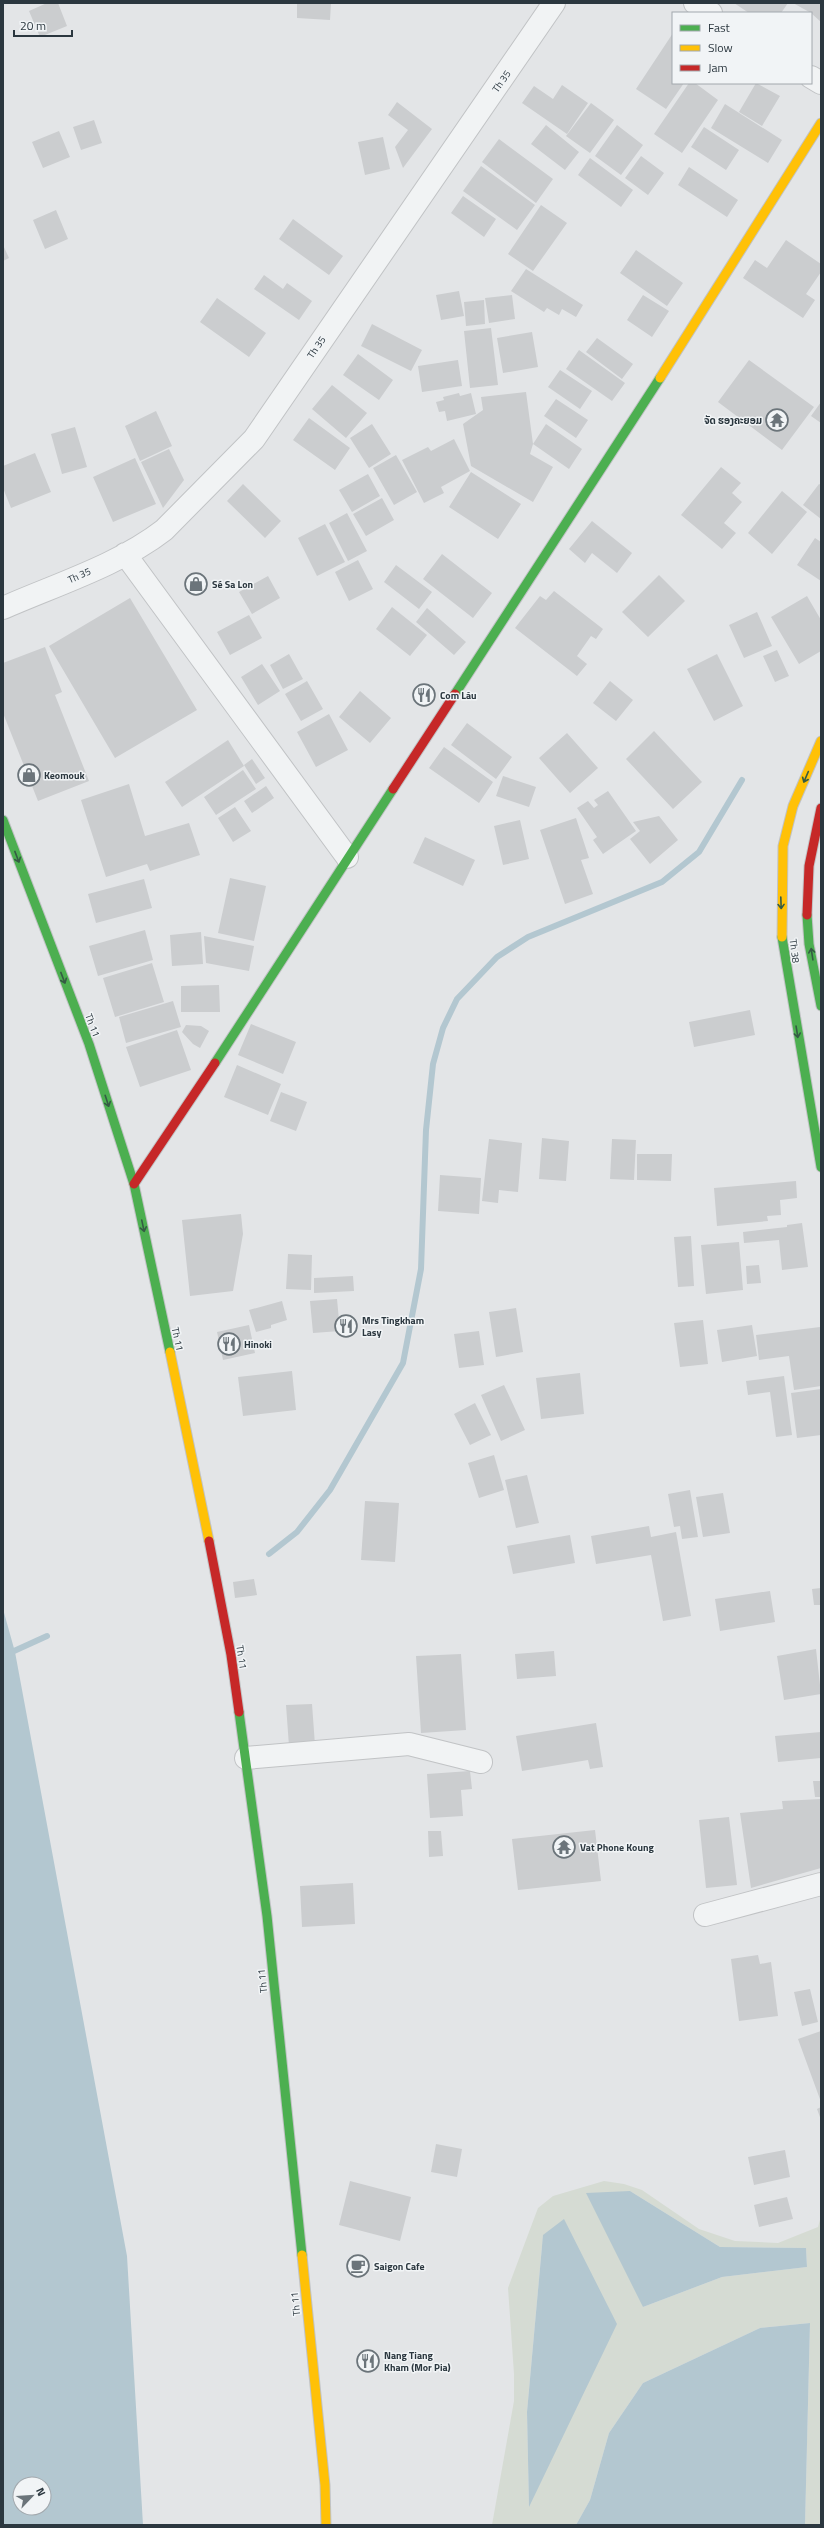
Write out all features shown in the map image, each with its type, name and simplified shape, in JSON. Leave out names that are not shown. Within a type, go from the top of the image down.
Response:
[{"type":"street","name":"Th 35","points":[[3,608],[125,554],[148,542],[164,530],[254,439],[554,3]]},
{"type":"street","points":[[695,3],[709,12]]},
{"type":"street","points":[[812,78],[821,83]]},
{"type":"street","points":[[134,1184],[164,1142],[347,857],[661,376],[821,123]]},
{"type":"street","points":[[125,554],[347,857]]},
{"type":"street","name":"Th 38","points":[[821,741],[794,806],[784,846],[781,892],[782,944],[821,1167]]},
{"type":"street","name":"Th 38","points":[[821,808],[812,840],[809,868],[807,924],[821,1006]]},
{"type":"street","name":"Th 11","points":[[3,820],[88,1044],[134,1184],[209,1539],[246,1758],[267,1916],[325,2485],[326,2525]]},
{"type":"street","points":[[246,1758],[409,1744],[481,1762]]},
{"type":"street","points":[[705,1915],[821,1884]]},
{"type":"shaded area","points":[[604,2181],[624,2184],[642,2190],[699,2229],[735,2241],[778,2243],[818,2227],[821,2216],[821,2525],[805,2525],[810,2323],[760,2328],[643,2383],[609,2433],[590,2500],[576,2525],[492,2525],[514,2401],[514,2374],[508,2288],[538,2208],[553,2196]],"holes":[[[630,2191],[720,2247],[806,2248],[807,2267],[722,2277],[643,2307]],[[543,2235],[529,2506],[527,2412]]]},
{"type":"water","points":[[3,1609],[15,1652],[127,2256],[143,2525],[3,2525]]},
{"type":"water","points":[[630,2191],[720,2247],[806,2248],[807,2267],[722,2277],[643,2307],[586,2193]]},
{"type":"water","points":[[564,2219],[617,2324],[529,2507],[527,2412],[543,2235]]},
{"type":"water","points":[[810,2323],[805,2525],[576,2525],[590,2500],[609,2433],[643,2383],[760,2328]]},
{"type":"building","points":[[47,3],[58,3],[67,26],[40,37],[29,11]]},
{"type":"building","points":[[297,3],[331,3],[330,20],[297,18]]},
{"type":"building","points":[[734,3],[788,3],[782,12],[748,12]]},
{"type":"building","points":[[793,3],[821,3],[821,22],[812,14],[812,12]]},
{"type":"building","points":[[672,35],[672,84],[683,84],[666,109],[636,89]]},
{"type":"building","points":[[688,84],[696,84],[718,100],[682,153],[654,134]]},
{"type":"building","points":[[755,84],[780,96],[762,126],[739,112]]},
{"type":"building","points":[[562,85],[588,103],[567,134],[522,103],[534,86],[553,99]]},
{"type":"building","points":[[397,102],[432,129],[403,168],[395,147],[408,130],[388,115]]},
{"type":"building","points":[[591,103],[614,120],[590,153],[566,136]]},
{"type":"building","points":[[725,104],[782,140],[768,163],[711,128]]},
{"type":"building","points":[[94,120],[102,143],[81,150],[73,127]]},
{"type":"building","points":[[546,125],[579,152],[565,170],[531,144]]},
{"type":"building","points":[[617,125],[643,145],[621,175],[595,156]]},
{"type":"building","points":[[704,127],[739,150],[726,170],[691,147]]},
{"type":"building","points":[[59,131],[70,157],[43,168],[32,142]]},
{"type":"building","points":[[383,137],[390,169],[365,175],[358,142]]},
{"type":"building","points":[[499,139],[553,179],[536,203],[482,162]]},
{"type":"building","points":[[641,156],[664,173],[648,195],[625,178]]},
{"type":"building","points":[[590,158],[633,190],[621,207],[578,175]]},
{"type":"building","points":[[481,166],[535,205],[517,230],[463,191]]},
{"type":"building","points":[[689,167],[738,200],[727,217],[678,185]]},
{"type":"building","points":[[463,196],[496,219],[484,237],[451,213]]},
{"type":"building","points":[[541,205],[567,223],[533,271],[508,254]]},
{"type":"building","points":[[56,210],[68,239],[45,249],[33,220]]},
{"type":"building","points":[[293,219],[343,256],[329,275],[279,239]]},
{"type":"building","points":[[786,240],[821,264],[821,272],[806,294],[815,300],[803,318],[743,278],[755,260],[767,268]]},
{"type":"building","points":[[3,245],[9,258],[3,261]]},
{"type":"building","points":[[636,250],[683,283],[667,306],[620,273]]},
{"type":"building","points":[[526,269],[583,305],[576,317],[562,309],[559,315],[547,308],[544,312],[511,291]]},
{"type":"building","points":[[264,275],[283,289],[287,283],[312,301],[299,320],[254,289]]},
{"type":"building","points":[[459,291],[464,316],[441,320],[436,295]]},
{"type":"building","points":[[512,295],[515,319],[489,323],[485,298]]},
{"type":"building","points":[[643,295],[669,311],[652,337],[627,320]]},
{"type":"building","points":[[217,298],[266,333],[249,357],[200,322]]},
{"type":"building","points":[[484,300],[485,324],[466,326],[464,302]]},
{"type":"building","points":[[372,324],[422,350],[411,371],[361,346]]},
{"type":"building","points":[[491,328],[498,385],[470,388],[464,331]]},
{"type":"building","points":[[532,332],[538,367],[503,373],[497,338]]},
{"type":"building","points":[[597,338],[633,364],[622,379],[586,352]]},
{"type":"building","points":[[579,350],[625,383],[612,401],[566,369]]},
{"type":"building","points":[[358,354],[393,380],[379,400],[343,375]]},
{"type":"building","points":[[458,360],[462,386],[422,392],[418,366]]},
{"type":"building","points":[[749,360],[814,407],[782,450],[718,402]]},
{"type":"building","points":[[560,370],[592,391],[580,409],[548,387]]},
{"type":"building","points":[[332,385],[367,413],[346,438],[312,409]]},
{"type":"building","points":[[526,392],[533,444],[530,454],[553,467],[533,502],[471,466],[463,424],[483,410],[481,397]]},
{"type":"building","points":[[459,393],[460,396],[471,393],[476,414],[447,421],[445,411],[439,412],[436,402],[444,400],[443,397]]},
{"type":"building","points":[[556,399],[588,420],[576,438],[544,416]]},
{"type":"building","points":[[821,402],[821,423],[811,416]]},
{"type":"building","points":[[156,411],[172,446],[140,461],[125,426]]},
{"type":"building","points":[[309,418],[350,448],[335,470],[293,440]]},
{"type":"building","points":[[372,424],[391,454],[369,468],[350,438]]},
{"type":"building","points":[[546,424],[582,449],[569,469],[533,444]]},
{"type":"building","points":[[75,427],[87,467],[62,474],[51,434]]},
{"type":"building","points":[[454,439],[470,471],[441,487],[444,493],[424,503],[402,460],[428,447],[431,451]]},
{"type":"building","points":[[169,449],[184,480],[163,508],[141,462]]},
{"type":"building","points":[[35,453],[51,492],[11,508],[3,488],[3,466]]},
{"type":"building","points":[[396,455],[417,492],[394,505],[373,468]]},
{"type":"building","points":[[135,458],[156,504],[113,522],[93,477]]},
{"type":"building","points":[[721,467],[741,483],[732,493],[742,502],[724,523],[736,533],[722,549],[681,515]]},
{"type":"building","points":[[471,472],[521,504],[498,539],[449,507]]},
{"type":"building","points":[[368,474],[380,496],[352,512],[339,490]]},
{"type":"building","points":[[243,484],[281,521],[265,538],[227,501]]},
{"type":"building","points":[[819,484],[821,485],[821,519],[803,505]]},
{"type":"building","points":[[782,491],[807,512],[772,554],[748,533]]},
{"type":"building","points":[[382,498],[394,520],[366,536],[353,514]]},
{"type":"building","points":[[347,513],[367,551],[348,561],[329,523]]},
{"type":"building","points":[[592,521],[632,553],[617,573],[592,553],[585,563],[569,549]]},
{"type":"building","points":[[325,524],[345,562],[317,576],[298,538]]},
{"type":"building","points":[[815,538],[821,542],[821,581],[797,565]]},
{"type":"building","points":[[442,554],[492,593],[473,618],[423,579]]},
{"type":"building","points":[[358,560],[373,589],[349,601],[335,572]]},
{"type":"building","points":[[396,565],[432,592],[419,609],[384,582]]},
{"type":"building","points":[[659,575],[685,601],[648,637],[622,612]]},
{"type":"building","points":[[268,576],[280,598],[252,614],[239,592]]},
{"type":"building","points":[[554,591],[603,629],[596,639],[591,636],[577,656],[587,664],[577,676],[515,628],[540,596],[546,600]]},
{"type":"building","points":[[807,596],[821,620],[821,651],[799,664],[771,617]]},
{"type":"building","points":[[130,598],[197,710],[115,758],[49,646]]},
{"type":"building","points":[[392,607],[427,635],[410,656],[376,629]]},
{"type":"building","points":[[427,608],[466,642],[454,655],[416,622]]},
{"type":"building","points":[[757,612],[772,646],[744,658],[729,625]]},
{"type":"building","points":[[249,615],[262,638],[230,655],[217,632]]},
{"type":"building","points":[[45,647],[62,692],[55,695],[89,781],[38,801],[3,713],[3,663]]},
{"type":"building","points":[[777,650],[789,676],[775,682],[763,656]]},
{"type":"building","points":[[289,654],[303,679],[283,689],[270,665]]},
{"type":"building","points":[[717,654],[743,706],[714,721],[687,669]]},
{"type":"building","points":[[262,664],[280,691],[258,705],[241,677]]},
{"type":"building","points":[[307,681],[323,709],[301,721],[285,694]]},
{"type":"building","points":[[610,681],[633,700],[616,721],[593,703]]},
{"type":"building","points":[[360,691],[391,718],[370,743],[339,717]]},
{"type":"building","points":[[329,714],[348,750],[316,767],[297,732]]},
{"type":"building","points":[[467,723],[512,757],[496,779],[451,745]]},
{"type":"building","points":[[654,731],[702,782],[673,809],[626,759]]},
{"type":"building","points":[[567,733],[598,768],[570,793],[539,758]]},
{"type":"building","points":[[228,740],[244,766],[182,807],[165,782]]},
{"type":"building","points":[[444,747],[493,782],[479,803],[429,768]]},
{"type":"building","points":[[252,759],[265,778],[256,784],[244,765]]},
{"type":"building","points":[[243,770],[256,789],[216,815],[204,797]]},
{"type":"building","points":[[503,776],[536,787],[529,807],[496,796]]},
{"type":"building","points":[[129,784],[145,836],[189,823],[200,855],[150,871],[147,864],[106,877],[81,800]]},
{"type":"building","points":[[266,786],[274,798],[252,813],[244,801]]},
{"type":"building","points":[[608,791],[636,831],[603,854],[593,840],[597,837],[577,808],[588,801],[594,808],[598,805],[594,800]]},
{"type":"building","points":[[235,807],[251,831],[233,842],[218,818]]},
{"type":"building","points":[[659,816],[678,840],[650,864],[630,839],[640,831],[633,822]]},
{"type":"building","points":[[576,818],[589,858],[581,860],[593,894],[565,904],[540,830]]},
{"type":"building","points":[[520,820],[529,859],[503,865],[494,826]]},
{"type":"building","points":[[425,837],[475,860],[463,886],[413,863]]},
{"type":"building","points":[[230,878],[266,886],[254,941],[218,933]]},
{"type":"building","points":[[144,879],[152,908],[96,923],[88,894]]},
{"type":"building","points":[[145,930],[153,960],[98,976],[89,946]]},
{"type":"building","points":[[201,932],[203,964],[172,966],[170,935]]},
{"type":"building","points":[[204,936],[254,946],[249,971],[206,963]]},
{"type":"building","points":[[152,963],[164,1002],[115,1017],[103,978]]},
{"type":"building","points":[[219,985],[220,1012],[181,1012],[181,986]]},
{"type":"building","points":[[173,1001],[181,1027],[126,1043],[119,1017]]},
{"type":"building","points":[[750,1010],[755,1035],[694,1047],[689,1022]]},
{"type":"building","points":[[251,1024],[296,1042],[283,1074],[238,1055]]},
{"type":"building","points":[[186,1025],[201,1026],[209,1031],[200,1048],[193,1044],[182,1032]]},
{"type":"building","points":[[177,1030],[191,1070],[140,1087],[126,1047]]},
{"type":"building","points":[[237,1065],[281,1084],[268,1115],[224,1097]]},
{"type":"building","points":[[281,1092],[307,1102],[296,1131],[270,1121]]},
{"type":"building","points":[[542,1138],[569,1141],[566,1181],[539,1179]]},
{"type":"building","points":[[489,1139],[522,1143],[518,1192],[499,1190],[498,1203],[482,1201]]},
{"type":"building","points":[[612,1139],[636,1140],[634,1180],[610,1179]]},
{"type":"building","points":[[637,1154],[672,1154],[671,1181],[637,1180]]},
{"type":"building","points":[[440,1175],[481,1178],[479,1214],[438,1211]]},
{"type":"building","points":[[796,1181],[797,1198],[780,1200],[781,1215],[767,1216],[768,1221],[717,1226],[714,1188]]},
{"type":"building","points":[[241,1214],[243,1234],[233,1291],[190,1296],[182,1220]]},
{"type":"building","points":[[802,1223],[808,1267],[782,1270],[779,1240],[744,1243],[743,1232],[787,1227],[787,1225]]},
{"type":"building","points":[[691,1236],[694,1286],[678,1287],[674,1237]]},
{"type":"building","points":[[739,1242],[743,1290],[706,1294],[701,1245]]},
{"type":"building","points":[[288,1254],[312,1255],[311,1290],[286,1289]]},
{"type":"building","points":[[759,1265],[761,1283],[747,1284],[746,1266]]},
{"type":"building","points":[[353,1276],[354,1291],[314,1293],[314,1278]]},
{"type":"building","points":[[337,1299],[340,1331],[313,1333],[310,1301]]},
{"type":"building","points":[[282,1301],[287,1320],[271,1325],[271,1328],[256,1332],[249,1310]]},
{"type":"building","points":[[516,1308],[523,1352],[496,1357],[489,1312]]},
{"type":"building","points":[[703,1320],[708,1364],[680,1367],[674,1323]]},
{"type":"building","points":[[249,1325],[255,1353],[223,1360],[217,1332]]},
{"type":"building","points":[[752,1325],[757,1356],[722,1362],[717,1330]]},
{"type":"building","points":[[820,1327],[821,1386],[794,1390],[789,1356],[759,1360],[756,1335]]},
{"type":"building","points":[[479,1331],[484,1365],[459,1368],[454,1334]]},
{"type":"building","points":[[292,1371],[296,1410],[243,1416],[238,1377]]},
{"type":"building","points":[[580,1373],[584,1414],[541,1419],[536,1378]]},
{"type":"building","points":[[784,1376],[792,1435],[776,1437],[770,1392],[748,1395],[746,1381]]},
{"type":"building","points":[[504,1385],[525,1430],[501,1441],[481,1395]]},
{"type":"building","points":[[821,1389],[821,1435],[797,1438],[791,1393]]},
{"type":"building","points":[[475,1403],[491,1435],[470,1445],[454,1414]]},
{"type":"building","points":[[494,1455],[504,1490],[479,1498],[468,1463]]},
{"type":"building","points":[[527,1475],[539,1523],[516,1528],[505,1480]]},
{"type":"building","points":[[690,1490],[698,1537],[682,1539],[680,1526],[674,1527],[668,1494]]},
{"type":"building","points":[[723,1493],[730,1533],[703,1537],[696,1497]]},
{"type":"building","points":[[365,1501],[399,1503],[395,1562],[361,1560]]},
{"type":"building","points":[[649,1526],[651,1537],[676,1532],[691,1616],[663,1621],[651,1555],[596,1564],[591,1536]]},
{"type":"building","points":[[570,1535],[575,1563],[513,1574],[507,1546]]},
{"type":"building","points":[[254,1579],[257,1595],[235,1598],[233,1582]]},
{"type":"building","points":[[821,1588],[821,1605],[814,1605],[812,1589]]},
{"type":"building","points":[[770,1591],[775,1622],[720,1631],[715,1599]]},
{"type":"building","points":[[816,1649],[821,1694],[784,1700],[777,1656]]},
{"type":"building","points":[[554,1651],[556,1676],[517,1679],[515,1654]]},
{"type":"building","points":[[461,1654],[466,1730],[421,1733],[416,1656]]},
{"type":"building","points":[[312,1704],[315,1745],[289,1746],[286,1705]]},
{"type":"building","points":[[596,1723],[603,1767],[590,1769],[588,1760],[522,1771],[516,1736]]},
{"type":"building","points":[[821,1732],[821,1758],[778,1762],[775,1736]]},
{"type":"building","points":[[470,1771],[472,1789],[461,1790],[463,1816],[430,1818],[427,1774]]},
{"type":"building","points":[[813,1781],[821,1781],[821,1797],[815,1797]]},
{"type":"building","points":[[821,1799],[821,1868],[751,1888],[740,1813],[783,1809],[782,1801]]},
{"type":"building","points":[[729,1817],[737,1885],[706,1888],[699,1820]]},
{"type":"building","points":[[595,1830],[601,1881],[518,1890],[512,1839]]},
{"type":"building","points":[[428,1831],[441,1831],[443,1856],[429,1857]]},
{"type":"building","points":[[353,1883],[355,1924],[302,1927],[300,1886]]},
{"type":"building","points":[[758,1955],[760,1964],[771,1962],[778,2016],[739,2021],[731,1959]]},
{"type":"building","points":[[810,1989],[818,2022],[802,2026],[794,1992]]},
{"type":"building","points":[[821,2031],[821,2102],[798,2039]]},
{"type":"building","points":[[821,2107],[821,2120],[817,2109]]},
{"type":"building","points":[[436,2144],[462,2149],[457,2177],[431,2172]]},
{"type":"building","points":[[785,2150],[790,2177],[754,2185],[748,2157]]},
{"type":"building","points":[[350,2181],[411,2197],[400,2241],[339,2225]]},
{"type":"building","points":[[787,2197],[793,2219],[759,2227],[754,2205]]},
{"type":"waterway","points":[[269,1554],[297,1532],[330,1490],[403,1363],[421,1269],[426,1130],[433,1064],[443,1028],[457,999],[497,957],[528,937],[662,882],[699,852],[742,780]]},
{"type":"waterway","points":[[3,1656],[47,1636]]},
{"type":"traffic: fast","points":[[455,694],[660,378]]},
{"type":"traffic: fast","points":[[215,1063],[393,789]]},
{"type":"traffic: fast","points":[[3,820],[89,1044],[134,1184],[170,1352]]},
{"type":"traffic: fast","points":[[807,915],[809,944],[821,1006]]},
{"type":"traffic: fast","points":[[782,937],[821,1167]]},
{"type":"traffic: fast","points":[[239,1712],[267,1916],[302,2255]]},
{"type":"traffic: slow","points":[[660,378],[821,123]]},
{"type":"traffic: slow","points":[[782,937],[783,846],[793,806],[821,741]]},
{"type":"traffic: slow","points":[[170,1352],[209,1541]]},
{"type":"traffic: slow","points":[[302,2255],[325,2485],[326,2525]]},
{"type":"traffic: jam","points":[[393,789],[455,694]]},
{"type":"traffic: jam","points":[[807,915],[809,866],[821,808]]},
{"type":"traffic: jam","points":[[134,1184],[215,1063]]},
{"type":"traffic: jam","points":[[209,1541],[231,1655],[239,1712]]},
{"type":"place","name":"ຈັດ ຮອງຄະຍອມ","points":[[777,420]]},
{"type":"place","name":"Sé Sa Lon","points":[[196,584]]},
{"type":"place","name":"Com Lâu","points":[[424,695]]},
{"type":"place","name":"Keomouk","points":[[29,775]]},
{"type":"place","name":"Mrs Tingkham Lasy","points":[[346,1326]]},
{"type":"place","name":"Hinoki","points":[[229,1344]]},
{"type":"place","name":"Vat Phone Koung","points":[[564,1847]]},
{"type":"place","name":"Saigon Cafe","points":[[358,2266]]},
{"type":"place","name":"Nang Tiang Kham (Mor Pia)","points":[[368,2361]]}]
